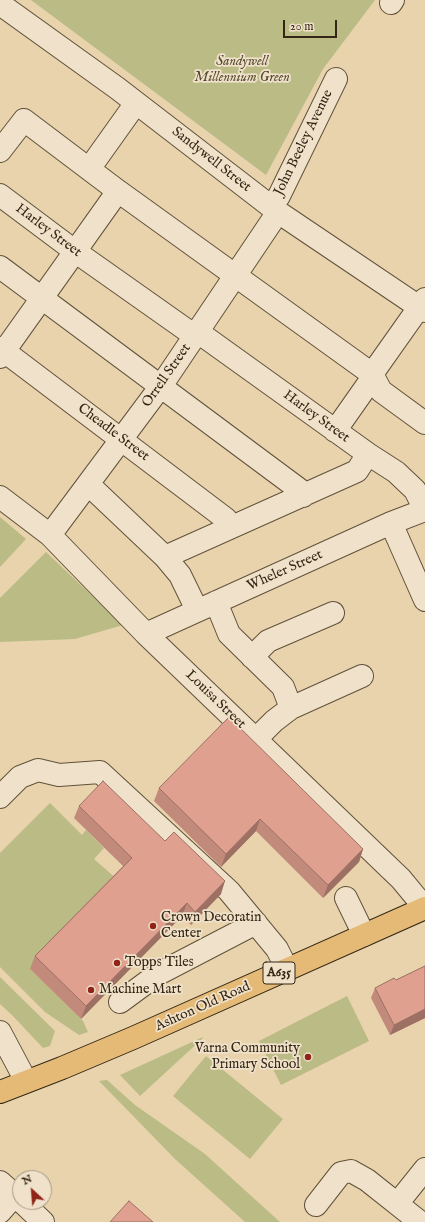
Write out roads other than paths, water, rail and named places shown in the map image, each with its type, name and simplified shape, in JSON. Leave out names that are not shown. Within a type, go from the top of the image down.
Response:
[{"type":"highway","name":"Ashton Old Road","points":[[0,1092],[133,1038],[425,908]]},
{"type":"street","name":"Sandywell Street","points":[[0,4],[136,103],[275,210],[423,306]]},
{"type":"street","name":"John Beeley Avenue","points":[[275,210],[279,196],[336,79]]},
{"type":"street","points":[[89,169],[136,103]]},
{"type":"street","points":[[0,151],[24,120],[118,191],[236,275],[373,376],[381,391],[425,423]]},
{"type":"street","points":[[1,352],[76,252],[118,191]]},
{"type":"street","name":"Harley Street","points":[[0,195],[76,252],[396,472],[415,490],[425,510]]},
{"type":"street","name":"Orrell Street","points":[[50,535],[161,386],[236,275],[275,210]]},
{"type":"street","points":[[0,268],[300,490],[303,496]]},
{"type":"street","points":[[335,430],[423,306]]},
{"type":"street","name":"Cheadle Street","points":[[1,352],[121,440],[228,523]]},
{"type":"street","points":[[165,558],[228,523],[303,496],[357,471],[368,454]]},
{"type":"street","points":[[88,484],[165,558],[229,634],[283,688],[291,708]]},
{"type":"street","name":"Louisa Street","points":[[0,496],[50,535],[146,634],[401,879],[425,908]]},
{"type":"street","name":"Wheler Street","points":[[146,634],[391,523],[425,510]]},
{"type":"street","points":[[391,523],[425,600]]},
{"type":"street","points":[[252,657],[268,641],[333,612]]},
{"type":"street","points":[[256,739],[274,721],[291,708],[362,676]]},
{"type":"street","points":[[0,797],[20,777],[38,770],[59,774],[100,772],[229,891],[277,950],[287,969]]},
{"type":"street","points":[[346,898],[364,935]]},
{"type":"street","points":[[120,1002],[158,974],[256,923]]},
{"type":"street","points":[[0,1032],[26,1081]]},
{"type":"street","points":[[397,1204],[425,1169]]},
{"type":"street","points":[[316,1205],[341,1173],[351,1171],[367,1180],[420,1222]]},
{"type":"street","points":[[0,1212],[12,1197]]},
{"type":"street","points":[[30,1210],[43,1222]]},
{"type":"place","name":"Crown Decoratin Center","points":[[153,926]]},
{"type":"place","name":"Topps Tiles","points":[[117,963]]},
{"type":"place","name":"Machine Mart","points":[[91,990]]},
{"type":"place","name":"Varna Community Primary School","points":[[308,1057]]},
{"type":"park label","name":"Sandywell Millennium Green","points":[[242,70]]}]
